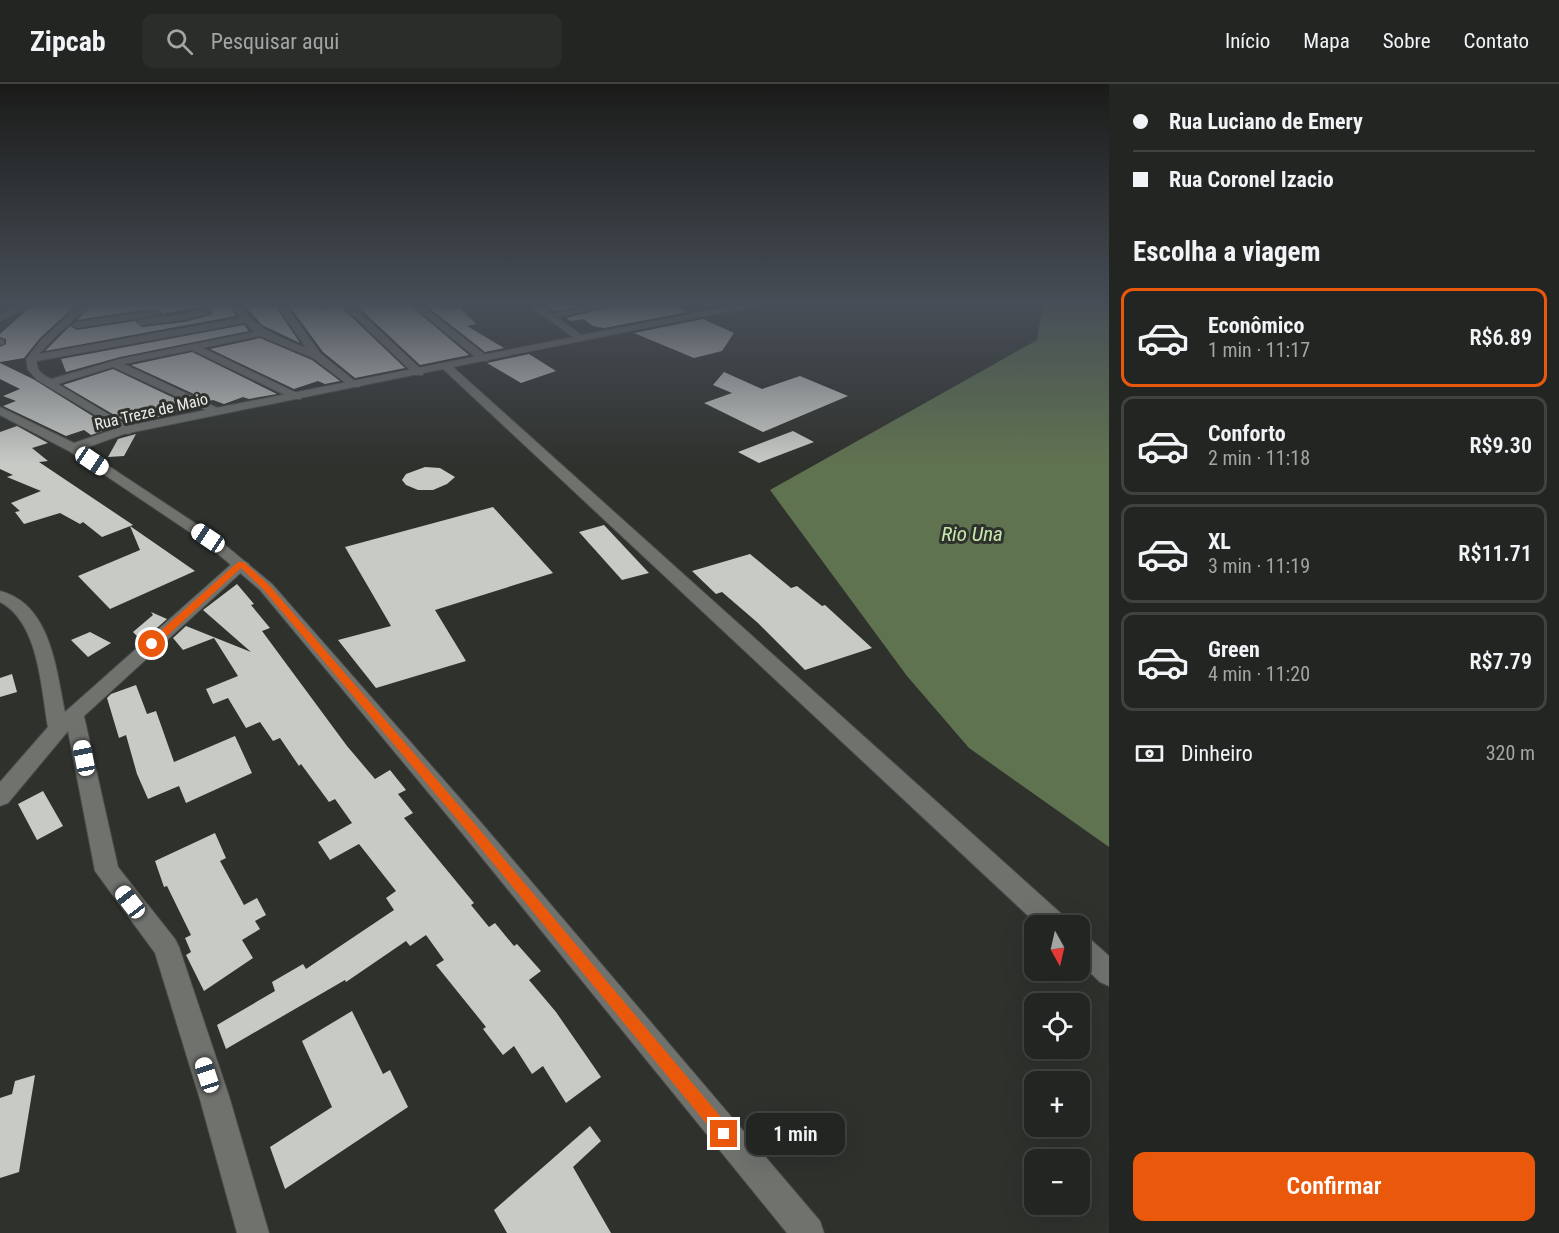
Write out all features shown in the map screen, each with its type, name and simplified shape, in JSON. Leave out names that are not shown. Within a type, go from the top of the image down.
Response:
[{"type":"street","points":[[35,357],[31,359],[32,369],[37,375],[129,430]]},
{"type":"street","points":[[48,382],[146,357]]},
{"type":"street","points":[[213,357],[297,397]]},
{"type":"street","points":[[319,357],[355,386]]},
{"type":"street","points":[[401,357],[419,373]]},
{"type":"street","name":"Rua Treze de Maio","points":[[73,448],[129,430],[495,357]]},
{"type":"street","points":[[120,362],[117,365],[218,412]]},
{"type":"street","points":[[447,367],[1045,915]]},
{"type":"street","points":[[0,410],[73,448],[208,538],[266,587],[470,826],[797,1229]]},
{"type":"street","points":[[0,797],[8,779],[66,721],[241,564]]},
{"type":"street","points":[[0,596],[25,612],[38,636],[66,721],[106,871],[166,947],[214,1096],[253,1233]]},
{"type":"street","points":[[1090,955],[1109,973]]},
{"type":"water","name":"Rio Una","points":[[1007,357],[1109,357],[1109,847],[969,748],[907,676],[770,490]]},
{"type":"building","points":[[0,357],[25,357],[24,358],[0,362]]},
{"type":"building","points":[[74,357],[122,357],[66,372],[61,359]]},
{"type":"building","points":[[170,357],[201,357],[277,394],[249,399],[243,397],[224,404],[209,401],[131,365]]},
{"type":"building","points":[[226,357],[304,357],[340,381],[325,384],[318,381],[294,389]]},
{"type":"building","points":[[329,357],[393,357],[405,368],[355,378]]},
{"type":"building","points":[[411,357],[461,357],[420,365]]},
{"type":"building","points":[[517,357],[533,357],[556,371],[521,383],[487,363]]},
{"type":"building","points":[[0,363],[33,379],[112,428],[91,435],[84,430],[66,436],[3,406],[16,401],[3,396],[20,389],[0,379]]},
{"type":"building","points":[[113,369],[193,407],[128,423],[63,385]]},
{"type":"building","points":[[724,372],[762,389],[800,376],[848,396],[763,432],[704,403],[732,393],[713,385]]},
{"type":"building","points":[[17,426],[48,443],[32,448],[48,461],[39,462],[133,525],[102,537],[83,522],[80,524],[60,513],[24,524],[15,512],[20,511],[11,503],[41,491],[7,477],[13,475],[0,469],[0,432]]},
{"type":"building","points":[[793,431],[814,442],[759,463],[738,452]]},
{"type":"building","points":[[136,434],[124,456],[108,457],[118,439]]},
{"type":"building","points":[[425,467],[440,468],[455,477],[447,484],[433,490],[418,490],[406,485],[402,480],[406,474]]},
{"type":"building","points":[[493,507],[553,573],[435,610],[466,661],[376,688],[338,640],[391,626],[345,547]]},
{"type":"building","points":[[604,525],[649,573],[622,580],[579,532]]},
{"type":"building","points":[[130,526],[195,571],[110,609],[78,576],[140,550]]},
{"type":"building","points":[[750,554],[791,588],[797,586],[822,606],[825,605],[872,648],[805,670],[758,623],[722,592],[716,594],[692,571]]},
{"type":"building","points":[[237,584],[270,628],[262,631],[347,746],[375,779],[390,770],[406,790],[398,794],[413,813],[404,818],[474,903],[471,905],[489,927],[495,923],[514,946],[517,944],[541,971],[529,980],[556,1012],[601,1077],[566,1103],[543,1066],[532,1074],[514,1046],[503,1055],[483,1029],[486,1027],[436,965],[444,960],[426,935],[410,946],[406,941],[346,982],[345,980],[226,1049],[217,1025],[275,991],[272,982],[303,964],[306,969],[394,910],[386,898],[396,891],[359,844],[330,860],[318,842],[352,823],[335,799],[329,802],[301,764],[299,766],[280,738],[273,741],[260,722],[246,728],[228,698],[213,704],[206,689],[238,676],[214,638],[183,650],[173,638],[186,626],[251,652],[203,610]]},
{"type":"building","points":[[151,612],[167,619],[142,641],[133,632],[153,615]]},
{"type":"building","points":[[90,632],[111,643],[88,657],[71,640]]},
{"type":"building","points":[[12,674],[17,692],[0,697],[0,678]]},
{"type":"building","points":[[136,685],[147,714],[156,711],[174,762],[235,736],[252,773],[186,803],[179,786],[148,799],[137,774],[126,735],[119,738],[107,698],[111,694]]},
{"type":"building","points":[[43,791],[63,826],[37,840],[18,804]]},
{"type":"building","points":[[215,833],[226,858],[220,861],[244,905],[257,898],[266,915],[255,921],[260,929],[242,940],[253,958],[204,991],[186,955],[191,952],[185,938],[191,935],[167,886],[164,887],[155,861]]},
{"type":"building","points":[[352,1011],[383,1074],[390,1070],[408,1107],[285,1189],[270,1147],[332,1107],[302,1041]]},
{"type":"building","points":[[35,1075],[19,1172],[0,1178],[0,1098],[12,1094],[15,1081]]},
{"type":"building","points":[[590,1126],[601,1141],[573,1167],[611,1233],[507,1233],[494,1210]]},
{"type":"route","points":[[152,644],[241,564],[266,587],[470,826],[724,1134]]}]
